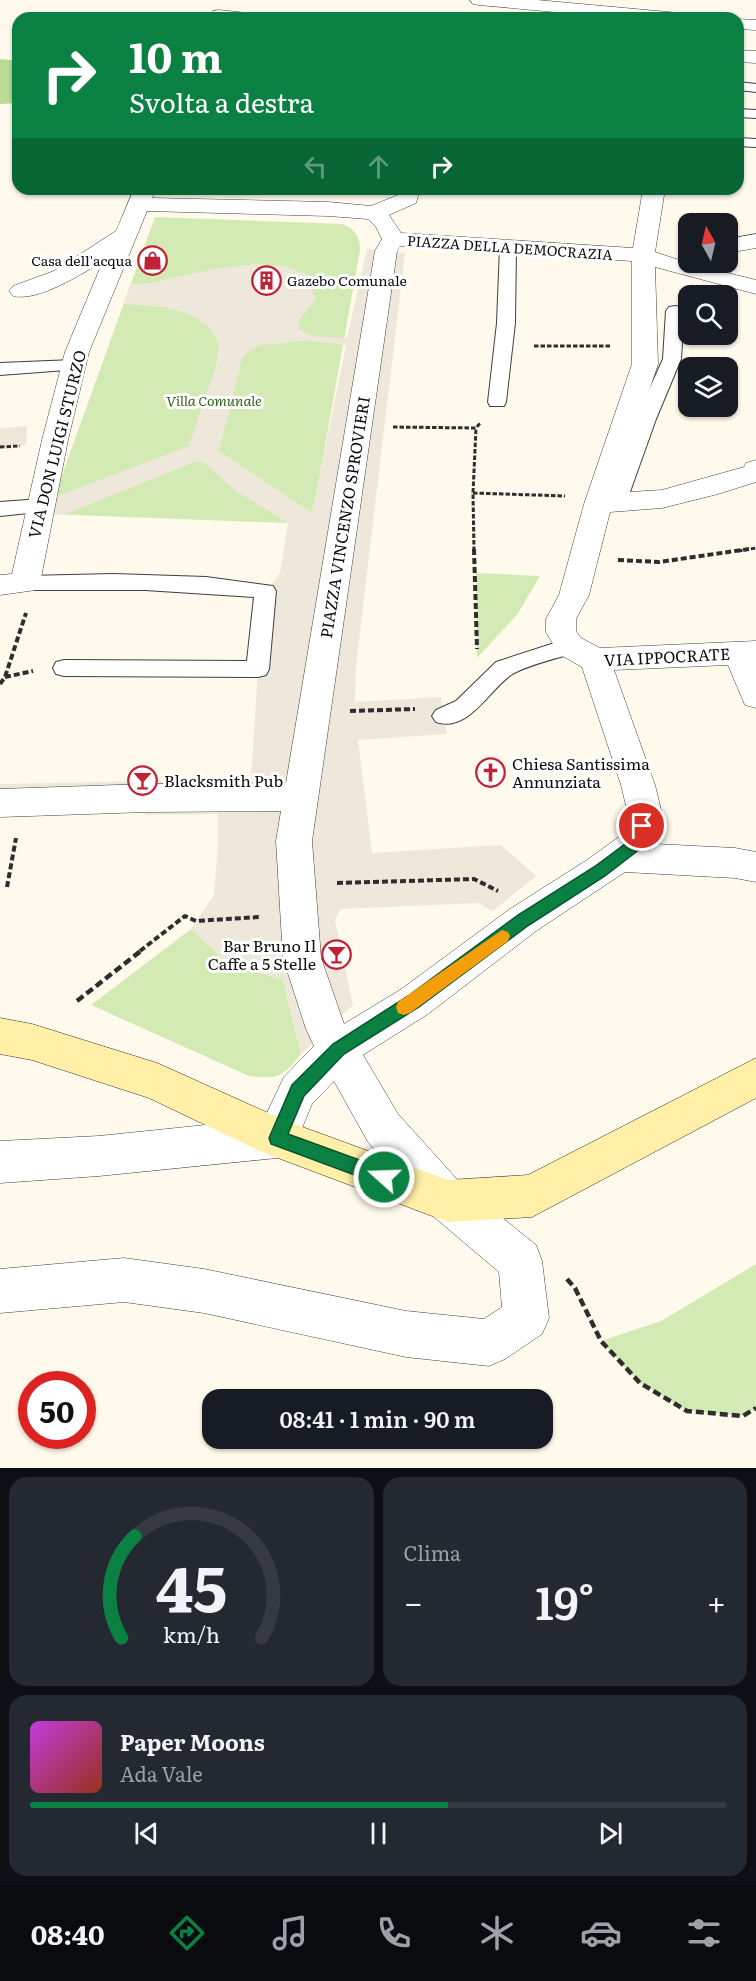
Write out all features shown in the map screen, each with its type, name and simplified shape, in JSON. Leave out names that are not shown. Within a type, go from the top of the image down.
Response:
[{"type":"main road","points":[[0,1036],[32,1042],[157,1082],[277,1138],[448,1201],[532,1196],[756,1077]]},
{"type":"street","points":[[479,0],[611,12]]},
{"type":"street","points":[[142,197],[374,213],[408,198],[408,195]]},
{"type":"street","points":[[0,1162],[99,1156],[277,1138],[297,1090],[338,1049],[414,1002],[523,920],[639,841],[644,810],[638,785],[582,653],[561,632],[561,619],[573,595],[584,558],[607,503],[645,364],[644,255],[653,195]]},
{"type":"street","name":"VIA DON LUIGI STURZO","points":[[12,584],[41,506],[74,365],[124,236],[142,197]]},
{"type":"street","name":"PIAZZA DELLA DEMOCRAZIA","points":[[374,213],[387,224],[393,239],[644,255],[678,264]]},
{"type":"street","points":[[10,292],[62,276],[124,236]]},
{"type":"street","name":"PIAZZA VINCENZO SPROVIERI","points":[[0,1291],[124,1280],[204,1291],[406,1334],[489,1343],[526,1318],[520,1261],[448,1201],[383,1128],[326,1029],[302,958],[294,842],[386,251],[393,239]]},
{"type":"street","points":[[738,244],[756,241]]},
{"type":"street","name":"PIAZZA DELLA DEMOCRAZIA","points":[[710,273],[756,287]]},
{"type":"street","points":[[10,292],[64,295],[96,307]]},
{"type":"street","points":[[607,503],[662,499],[708,488],[754,473],[756,469]]},
{"type":"street","name":"VIA IPPOCRATE","points":[[582,653],[747,652],[756,696]]},
{"type":"street","points":[[11,802],[300,797]]},
{"type":"street","points":[[618,857],[735,863],[756,867]]},
{"type":"lane","points":[[497,402],[504,346],[508,247]]},
{"type":"lane","points":[[607,503],[672,359],[675,311]]},
{"type":"lane","points":[[0,369],[74,365]]},
{"type":"lane","points":[[0,508],[41,506]]},
{"type":"lane","points":[[12,584],[77,582],[233,586],[265,591],[258,669],[64,668]]},
{"type":"lane","points":[[444,716],[464,707],[504,668],[582,653]]},
{"type":"path","points":[[504,346],[645,347]]},
{"type":"path","points":[[477,658],[473,493],[476,428],[497,402]]},
{"type":"path","points":[[359,425],[476,428]]},
{"type":"path","points":[[473,493],[568,496]]},
{"type":"path","points":[[584,558],[659,562],[756,548]]},
{"type":"path","points":[[0,684],[5,677],[29,603],[12,584]]},
{"type":"path","points":[[314,712],[418,709]]},
{"type":"path","points":[[7,887],[11,802]]},
{"type":"path","points":[[296,885],[474,879],[501,893]]},
{"type":"path","points":[[77,1002],[184,916],[196,921],[299,915]]},
{"type":"path","points":[[560,1270],[575,1288],[601,1341],[640,1383],[687,1411],[743,1416],[756,1408]]},
{"type":"green space","points":[[0,59],[12,60],[12,103],[0,104]]},
{"type":"green space","name":"Villa Comunale","points":[[155,217],[342,224],[350,228],[358,237],[360,250],[311,524],[48,514]]},
{"type":"green space","points":[[476,573],[540,576],[517,615],[477,658]]},
{"type":"green space","points":[[191,929],[227,962],[283,980],[301,1054],[285,1072],[274,1077],[249,1076],[91,1005]]},
{"type":"green space","points":[[756,1264],[756,1408],[743,1416],[687,1411],[640,1383],[601,1341],[661,1321]]},
{"type":"shaded area","points":[[367,249],[405,253],[356,666],[355,702],[441,697],[447,734],[358,740],[372,853],[501,845],[536,876],[493,911],[478,903],[340,909],[335,920],[353,1005],[301,1054],[283,980],[227,962],[191,929],[214,895],[218,814],[145,815],[147,798],[0,803],[0,784],[251,779],[258,669],[269,589],[280,573],[288,523],[236,491],[202,461],[63,515],[48,514],[55,497],[189,446],[216,366],[219,343],[208,326],[189,314],[164,307],[123,304],[131,284],[150,283],[214,269],[254,264],[283,266],[306,274],[316,299],[300,319],[298,328],[311,336],[347,338]],"holes":[[[307,341],[346,345],[312,513],[219,451],[243,356],[259,345]]]},
{"type":"shaded area","points":[[27,426],[26,445],[0,446],[0,428]]},
{"type":"slow traffic","points":[[404,1007],[502,936]]},
{"type":"place","name":"Casa dell'acqua","points":[[153,260]]},
{"type":"place","name":"Gazebo Comunale","points":[[266,280]]},
{"type":"place","name":"Chiesa Santissima Annunziata","points":[[491,772]]},
{"type":"place","name":"Blacksmith Pub","points":[[143,780]]},
{"type":"place","name":"Bar Bruno Il Caffe a 5 Stelle","points":[[337,954]]},
{"type":"route","points":[[384,1177],[277,1138],[297,1090],[338,1049],[414,1002],[523,920],[600,871],[639,841],[642,826]]}]
